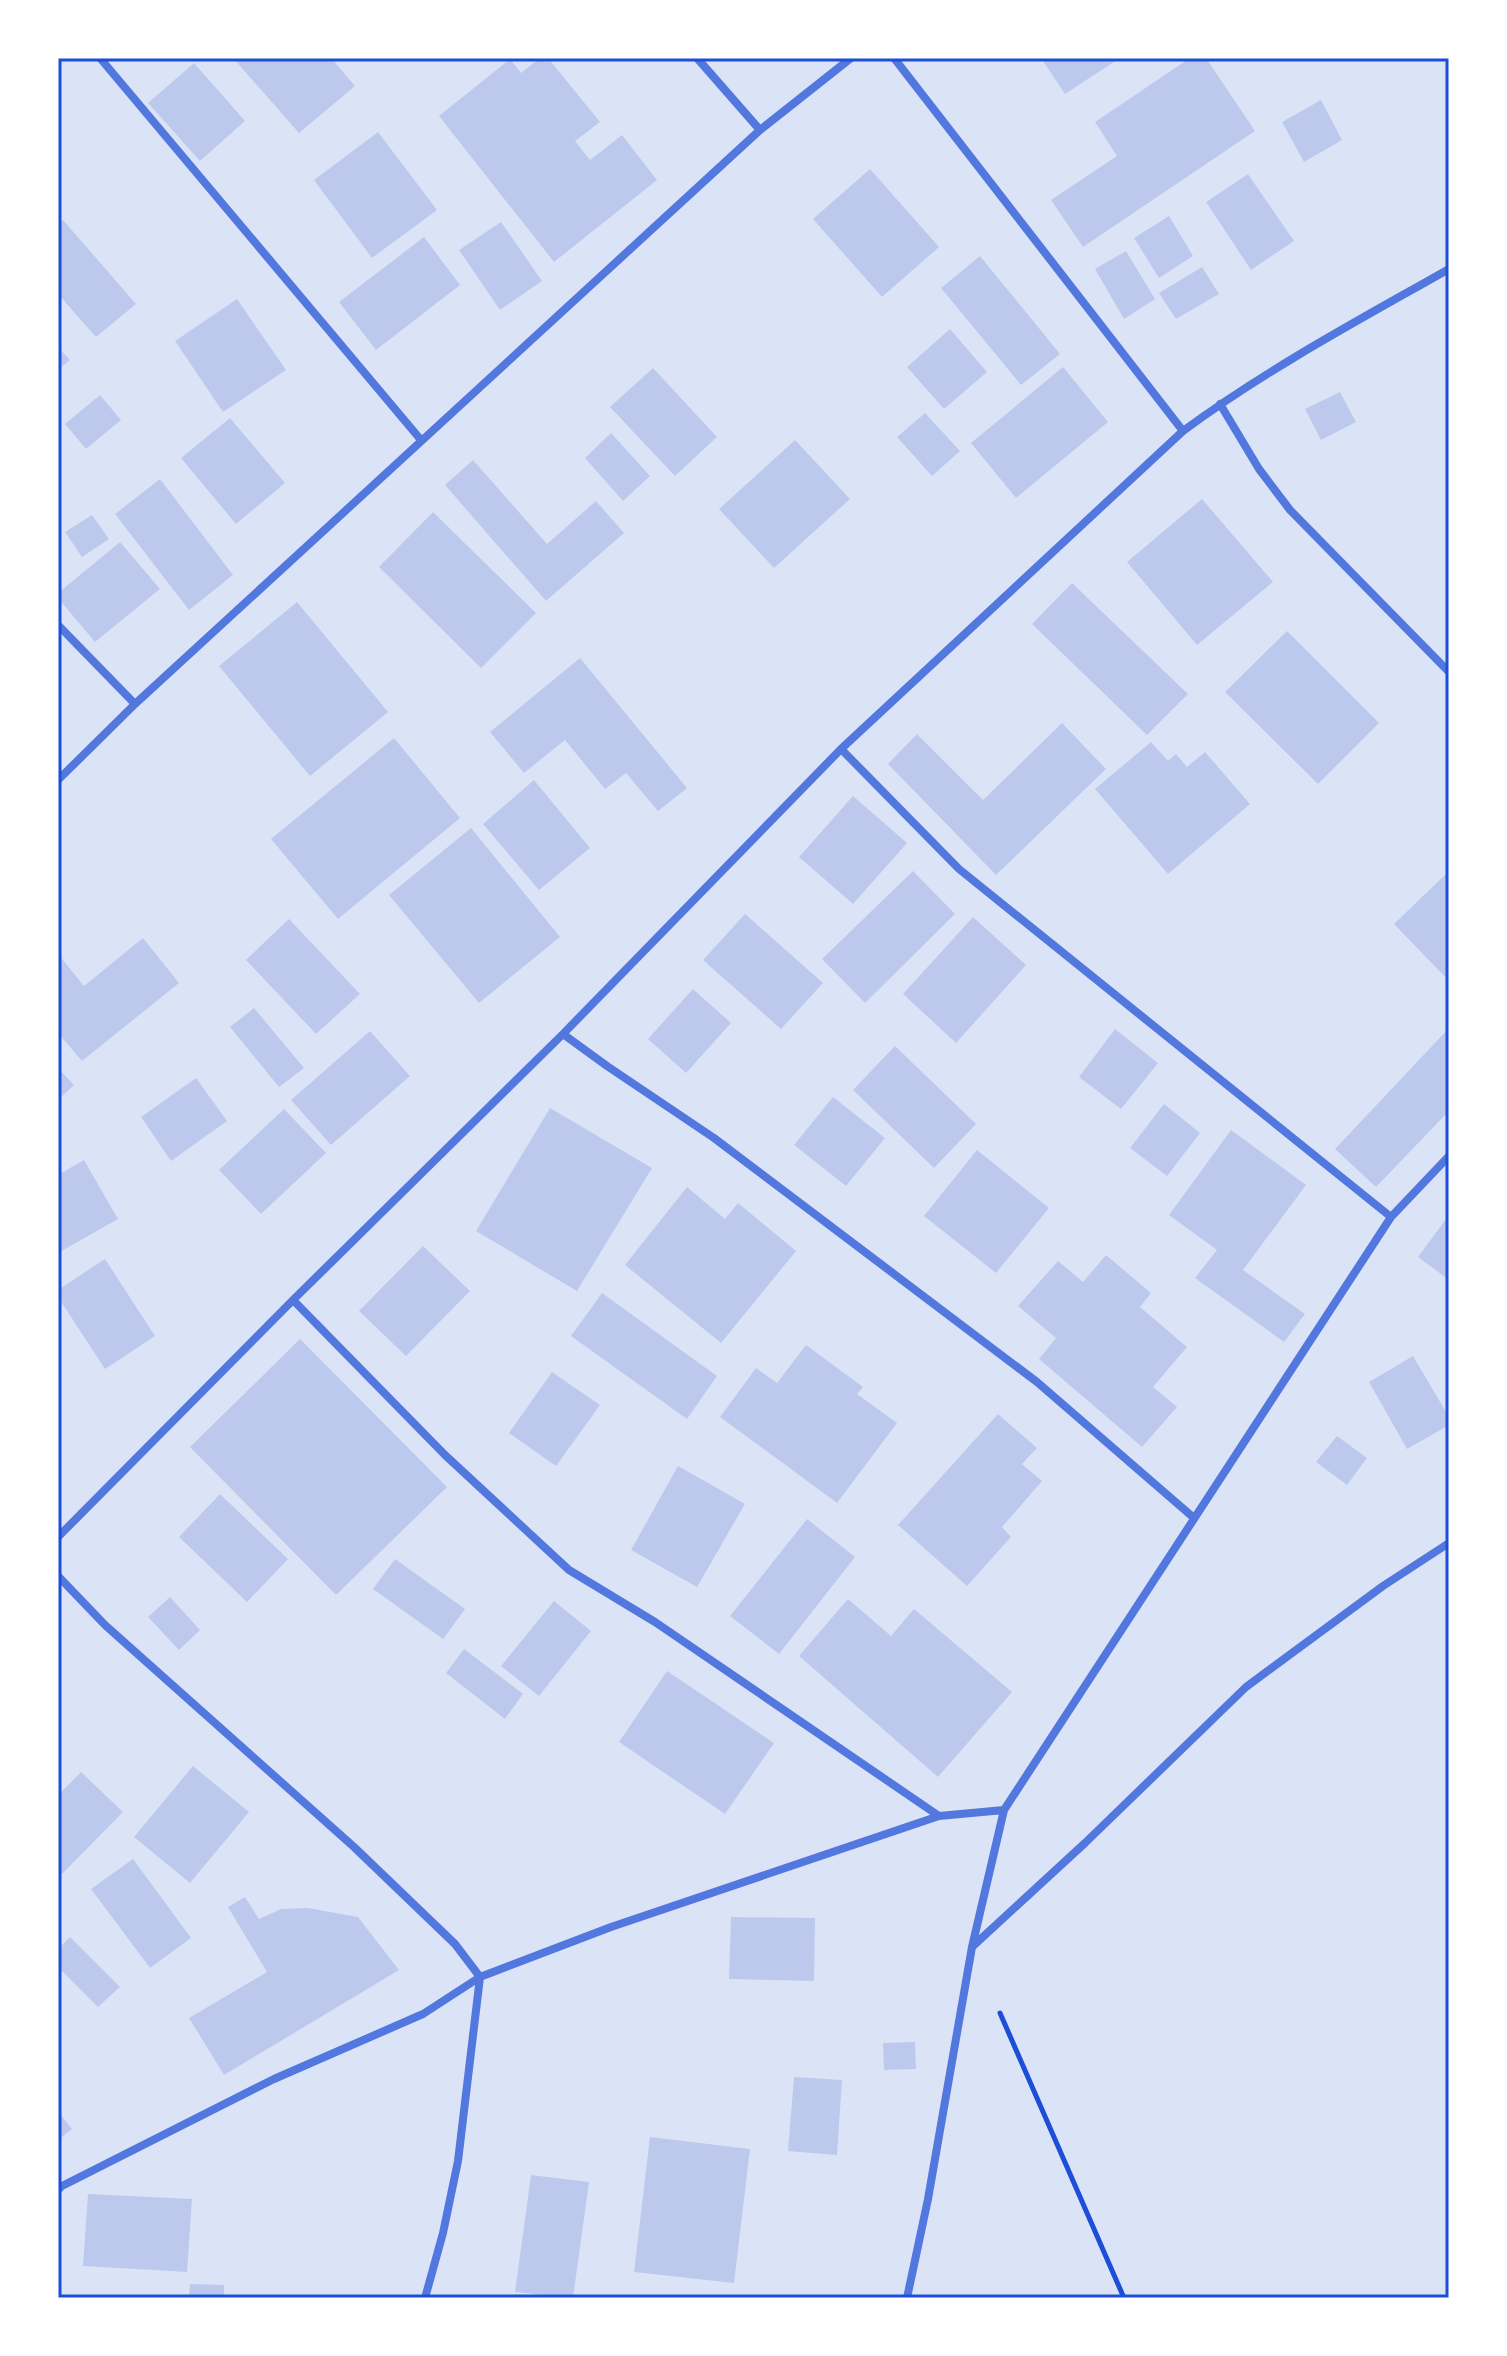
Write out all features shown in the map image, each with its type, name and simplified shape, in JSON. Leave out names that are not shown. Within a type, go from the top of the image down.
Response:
[{"type":"street","points":[[100,58],[421,440]]},
{"type":"street","points":[[697,58],[760,130]]},
{"type":"street","points":[[58,780],[135,704],[760,130],[851,58]]},
{"type":"street","points":[[894,58],[1183,431]]},
{"type":"street","points":[[58,1537],[563,1034],[841,749],[1183,431],[1293,357],[1449,269]]},
{"type":"street","points":[[1220,404],[1259,469],[1290,510],[1449,672]]},
{"type":"street","points":[[58,625],[135,704]]},
{"type":"street","points":[[841,749],[959,869],[1391,1217]]},
{"type":"street","points":[[563,1034],[714,1138],[1037,1382],[1194,1518]]},
{"type":"street","points":[[907,2298],[928,2199],[972,1947],[1004,1810],[1391,1217],[1449,1156]]},
{"type":"street","points":[[293,1300],[445,1455],[569,1570],[655,1622],[939,1816]]},
{"type":"street","points":[[972,1947],[1246,1687],[1383,1586],[1449,1543]]},
{"type":"street","points":[[58,1576],[105,1625],[354,1847],[455,1944],[480,1977],[458,2161],[425,2298]]},
{"type":"street","points":[[58,2190],[274,2079],[423,2014],[480,1977],[611,1927],[939,1816],[1004,1810]]},
{"type":"path","points":[[972,1947],[1124,2298]]},
{"type":"shaded area","points":[[58,58],[1449,58],[1449,2298],[58,2298]]},
{"type":"building","points":[[233,58],[331,58],[355,86],[299,133]]},
{"type":"building","points":[[540,58],[548,58],[600,122],[575,141],[590,160],[622,135],[657,180],[554,262],[439,116],[510,59],[521,73]]},
{"type":"building","points":[[1041,58],[1120,58],[1065,94]]},
{"type":"building","points":[[1190,58],[1206,58],[1255,131],[1083,247],[1051,200],[1117,156],[1095,122]]},
{"type":"building","points":[[194,63],[245,121],[200,161],[148,103]]},
{"type":"building","points":[[1321,100],[1342,140],[1304,162],[1282,122]]},
{"type":"building","points":[[378,132],[437,210],[372,258],[314,180]]},
{"type":"building","points":[[870,169],[939,247],[882,297],[813,219]]},
{"type":"building","points":[[1248,174],[1294,241],[1251,270],[1206,202]]},
{"type":"building","points":[[1169,216],[1193,256],[1159,278],[1134,238]]},
{"type":"building","points":[[63,220],[136,304],[96,337],[58,294],[58,224]]},
{"type":"building","points":[[501,222],[542,281],[500,310],[459,250]]},
{"type":"building","points":[[424,237],[460,285],[376,350],[339,302]]},
{"type":"building","points":[[1126,251],[1155,299],[1124,319],[1095,269]]},
{"type":"building","points":[[980,256],[1060,354],[1021,385],[941,288]]},
{"type":"building","points":[[1202,267],[1219,294],[1176,319],[1159,293]]},
{"type":"building","points":[[237,299],[286,370],[223,412],[175,341]]},
{"type":"building","points":[[950,329],[987,372],[944,409],[907,367]]},
{"type":"building","points":[[58,347],[70,360],[58,370]]},
{"type":"building","points":[[1063,367],[1108,422],[1016,498],[971,443]]},
{"type":"building","points":[[653,368],[717,437],[675,476],[610,407]]},
{"type":"building","points":[[1340,392],[1356,422],[1321,440],[1305,409]]},
{"type":"building","points":[[100,395],[121,420],[86,449],[65,424]]},
{"type":"building","points":[[925,413],[960,451],[932,476],[897,437]]},
{"type":"building","points":[[230,418],[285,483],[236,524],[181,458]]},
{"type":"building","points":[[611,433],[650,476],[623,501],[585,458]]},
{"type":"building","points":[[795,440],[850,499],[774,568],[719,509]]},
{"type":"building","points":[[473,460],[547,544],[596,501],[624,533],[546,601],[445,485]]},
{"type":"building","points":[[160,479],[233,575],[189,610],[115,514]]},
{"type":"building","points":[[1202,499],[1273,582],[1197,645],[1127,562]]},
{"type":"building","points":[[433,512],[536,613],[481,668],[379,567]]},
{"type":"building","points":[[92,515],[109,539],[82,557],[65,532]]},
{"type":"building","points":[[120,542],[160,589],[95,642],[58,598],[58,593]]},
{"type":"building","points":[[1072,583],[1188,694],[1147,735],[1032,624]]},
{"type":"building","points":[[297,602],[388,712],[310,776],[219,666]]},
{"type":"building","points":[[1287,631],[1379,723],[1318,784],[1225,692]]},
{"type":"building","points":[[580,658],[687,788],[658,811],[626,773],[605,789],[565,740],[524,773],[490,732]]},
{"type":"building","points":[[1062,723],[1106,769],[996,875],[888,764],[917,734],[983,800]]},
{"type":"building","points":[[394,738],[460,818],[338,919],[271,839]]},
{"type":"building","points":[[1151,742],[1168,761],[1176,754],[1187,767],[1205,752],[1250,804],[1168,874],[1095,789]]},
{"type":"building","points":[[534,780],[590,848],[539,890],[483,824]]},
{"type":"building","points":[[853,796],[907,843],[853,904],[799,857]]},
{"type":"building","points":[[471,828],[560,937],[479,1003],[389,895]]},
{"type":"building","points":[[913,871],[955,914],[865,1003],[822,959]]},
{"type":"building","points":[[1449,871],[1449,981],[1394,924]]},
{"type":"building","points":[[745,914],[823,983],[781,1029],[703,960]]},
{"type":"building","points":[[973,917],[1026,965],[956,1043],[903,994]]},
{"type":"building","points":[[289,919],[360,994],[316,1034],[246,960]]},
{"type":"building","points":[[143,938],[179,983],[82,1061],[58,1033],[58,954],[84,986]]},
{"type":"building","points":[[693,989],[731,1023],[686,1073],[648,1039]]},
{"type":"building","points":[[254,1008],[304,1068],[279,1087],[230,1027]]},
{"type":"building","points":[[1449,1028],[1449,1111],[1376,1187],[1335,1149]]},
{"type":"building","points":[[1115,1029],[1158,1063],[1121,1109],[1079,1077]]},
{"type":"building","points":[[370,1031],[410,1076],[331,1145],[291,1100]]},
{"type":"building","points":[[895,1046],[976,1124],[934,1168],[853,1090]]},
{"type":"building","points":[[58,1068],[74,1085],[58,1100]]},
{"type":"building","points":[[196,1078],[227,1121],[171,1161],[141,1117]]},
{"type":"building","points":[[833,1097],[885,1138],[846,1186],[794,1145]]},
{"type":"building","points":[[1164,1104],[1200,1133],[1167,1176],[1130,1148]]},
{"type":"building","points":[[550,1108],[652,1168],[577,1291],[476,1231]]},
{"type":"building","points":[[284,1109],[326,1153],[261,1214],[219,1170]]},
{"type":"building","points":[[1231,1130],[1306,1185],[1243,1270],[1305,1314],[1284,1342],[1195,1278],[1217,1250],[1169,1215]]},
{"type":"building","points":[[977,1150],[1049,1208],[996,1273],[924,1216]]},
{"type":"building","points":[[84,1160],[118,1219],[58,1253],[58,1175]]},
{"type":"building","points":[[687,1187],[725,1219],[738,1203],[796,1251],[721,1343],[625,1265]]},
{"type":"building","points":[[1449,1215],[1449,1280],[1418,1257]]},
{"type":"building","points":[[423,1246],[470,1291],[406,1356],[359,1311]]},
{"type":"building","points":[[1106,1255],[1151,1293],[1140,1307],[1187,1347],[1153,1387],[1177,1407],[1142,1447],[1039,1359],[1056,1338],[1018,1306],[1058,1261],[1083,1282]]},
{"type":"building","points":[[105,1259],[155,1336],[105,1369],[58,1297],[58,1290]]},
{"type":"building","points":[[602,1293],[717,1376],[687,1419],[571,1336]]},
{"type":"building","points":[[300,1339],[447,1487],[336,1595],[190,1447]]},
{"type":"building","points":[[806,1345],[863,1387],[857,1394],[897,1423],[837,1503],[720,1417],[756,1368],[777,1383]]},
{"type":"building","points":[[1413,1356],[1449,1417],[1449,1425],[1407,1449],[1369,1382]]},
{"type":"building","points":[[552,1372],[600,1405],[556,1466],[509,1433]]},
{"type":"building","points":[[998,1414],[1037,1448],[1022,1464],[1042,1481],[1002,1527],[1011,1537],[967,1586],[898,1525]]},
{"type":"building","points":[[1337,1436],[1367,1458],[1347,1485],[1316,1462]]},
{"type":"building","points":[[678,1466],[745,1504],[697,1587],[631,1550]]},
{"type":"building","points":[[220,1494],[288,1559],[247,1602],[179,1537]]},
{"type":"building","points":[[807,1519],[855,1557],[779,1654],[730,1616]]},
{"type":"building","points":[[395,1559],[465,1609],[443,1639],[373,1589]]},
{"type":"building","points":[[170,1597],[200,1630],[179,1650],[148,1617]]},
{"type":"building","points":[[848,1599],[891,1636],[914,1609],[1012,1692],[938,1777],[799,1656]]},
{"type":"building","points":[[554,1601],[591,1631],[539,1696],[501,1666]]},
{"type":"building","points":[[464,1649],[523,1694],[505,1719],[446,1673]]},
{"type":"building","points":[[667,1671],[774,1743],[725,1814],[619,1742]]},
{"type":"building","points":[[193,1766],[249,1812],[190,1883],[134,1837]]},
{"type":"building","points":[[81,1772],[123,1812],[61,1875],[58,1872],[58,1795]]},
{"type":"building","points":[[133,1859],[191,1938],[150,1968],[91,1889]]},
{"type":"building","points":[[245,1897],[259,1919],[281,1909],[308,1908],[358,1917],[399,1970],[224,2075],[189,2018],[267,1972],[228,1907]]},
{"type":"building","points":[[731,1917],[815,1918],[814,1981],[729,1979]]},
{"type":"building","points":[[70,1937],[120,1987],[98,2007],[58,1967],[58,1949]]},
{"type":"building","points":[[915,2042],[916,2069],[884,2070],[883,2043]]},
{"type":"building","points":[[794,2077],[842,2080],[837,2155],[788,2151]]},
{"type":"building","points":[[58,2111],[72,2129],[58,2140]]},
{"type":"building","points":[[650,2137],[750,2149],[734,2283],[634,2272]]},
{"type":"building","points":[[531,2175],[589,2182],[573,2298],[515,2292]]},
{"type":"building","points":[[88,2194],[192,2199],[187,2272],[83,2266]]},
{"type":"building","points":[[190,2284],[224,2285],[224,2298],[189,2298]]}]
